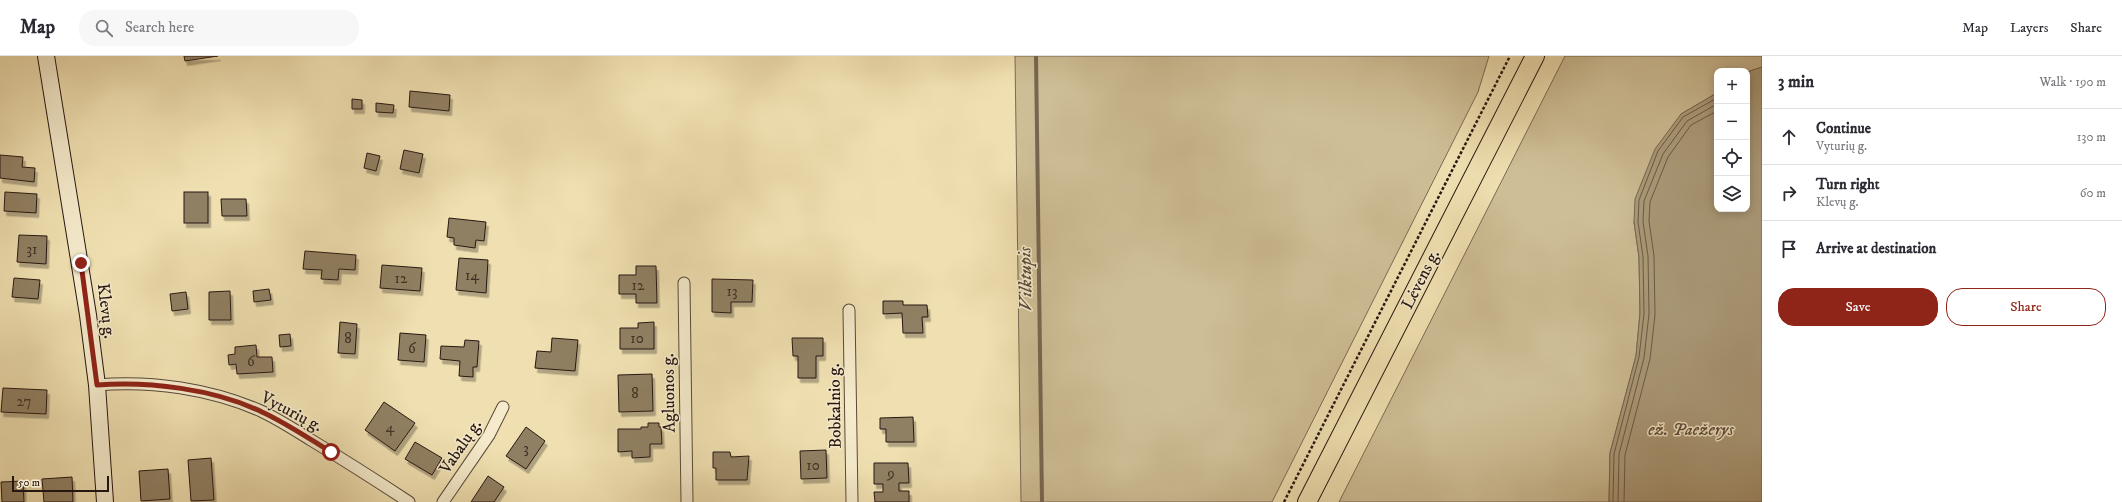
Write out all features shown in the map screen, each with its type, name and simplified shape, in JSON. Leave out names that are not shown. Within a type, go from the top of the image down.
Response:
[{"type":"main road","name":"Klevų g.","points":[[46,56],[81,263],[97,385],[105,502]]},
{"type":"main road","name":"Lėvens g.","points":[[1307,502],[1535,56]]},
{"type":"street","name":"Agluonos g.","points":[[684,283],[686,502]]},
{"type":"street","name":"Bobkalnio g.","points":[[849,310],[852,502]]},
{"type":"street","name":"Vyturių g.","points":[[97,385],[115,383],[157,386],[208,394],[234,401],[262,412],[289,427],[409,502]]},
{"type":"street","name":"Vabalų g.","points":[[443,502],[489,435],[502,408]]},
{"type":"path","points":[[1284,502],[1510,56]]},
{"type":"shaded area","points":[[1015,56],[1489,56],[1478,92],[1272,502],[1021,502]]},
{"type":"shaded area","points":[[1565,56],[1762,56],[1762,67],[1750,71],[1750,68],[1714,68],[1714,95],[1681,114],[1634,222],[1639,257],[1640,313],[1636,356],[1610,453],[1609,502],[1339,502]]},
{"type":"water","name":"ež. Paežerys","points":[[1762,67],[1762,502],[1609,502],[1610,453],[1636,356],[1640,313],[1639,257],[1634,222],[1635,199],[1655,149],[1681,114],[1714,95],[1714,212],[1750,212],[1750,71]]},
{"type":"building","points":[[184,56],[218,56],[185,61]]},
{"type":"building","points":[[410,91],[450,95],[449,111],[409,107]]},
{"type":"building","points":[[352,99],[362,100],[362,109],[352,109]]},
{"type":"building","points":[[376,103],[394,105],[393,113],[376,112]]},
{"type":"building","points":[[404,150],[423,154],[419,173],[400,169]]},
{"type":"building","points":[[367,153],[380,156],[376,171],[364,168]]},
{"type":"building","points":[[0,155],[23,157],[22,167],[35,168],[34,182],[0,178]]},
{"type":"building","points":[[5,192],[37,194],[36,213],[4,211]]},
{"type":"building","points":[[184,192],[208,192],[208,223],[184,223]]},
{"type":"building","points":[[221,199],[246,199],[247,216],[222,216]]},
{"type":"building","points":[[449,218],[486,222],[484,241],[476,240],[475,248],[454,245],[454,238],[447,237]]},
{"type":"building","points":[[19,235],[47,236],[46,264],[17,262]]},
{"type":"building","points":[[305,251],[356,255],[355,270],[339,269],[338,280],[321,279],[322,270],[303,269]]},
{"type":"building","points":[[459,258],[488,260],[486,293],[456,290]]},
{"type":"building","points":[[382,265],[422,268],[420,291],[380,288]]},
{"type":"building","points":[[636,266],[656,266],[657,303],[636,303],[636,294],[619,294],[619,275],[636,275]]},
{"type":"building","points":[[14,278],[40,280],[38,299],[12,297]]},
{"type":"building","points":[[712,279],[753,280],[752,302],[731,302],[731,313],[712,312]]},
{"type":"building","points":[[269,289],[271,300],[254,302],[253,291]]},
{"type":"building","points":[[230,291],[231,320],[209,320],[209,292]]},
{"type":"building","points":[[186,292],[188,309],[172,311],[170,294]]},
{"type":"building","points":[[883,301],[903,301],[903,305],[927,305],[928,317],[922,317],[923,333],[903,333],[902,313],[883,314]]},
{"type":"building","points":[[340,322],[357,324],[355,354],[338,353]]},
{"type":"building","points":[[654,322],[654,349],[620,349],[620,328],[638,328],[638,323]]},
{"type":"building","points":[[400,333],[426,335],[424,362],[398,360]]},
{"type":"building","points":[[290,334],[291,346],[280,347],[279,335]]},
{"type":"building","points":[[552,338],[578,340],[575,371],[535,368],[537,351],[551,352]]},
{"type":"building","points":[[792,338],[823,338],[823,356],[816,356],[816,378],[798,378],[798,356],[793,356]]},
{"type":"building","points":[[465,340],[479,341],[477,367],[473,367],[473,377],[459,376],[460,361],[440,359],[441,346],[464,347]]},
{"type":"building","points":[[256,345],[257,357],[272,357],[273,372],[237,374],[236,364],[229,365],[228,355],[235,354],[235,347]]},
{"type":"building","points":[[652,374],[653,411],[619,412],[618,375]]},
{"type":"building","points":[[3,388],[47,390],[46,414],[1,412]]},
{"type":"building","points":[[384,402],[415,423],[395,451],[365,430]]},
{"type":"building","points":[[913,417],[914,442],[886,442],[886,429],[880,429],[880,418]]},
{"type":"building","points":[[648,423],[659,423],[659,427],[661,427],[662,444],[650,444],[650,457],[632,458],[632,451],[618,452],[618,429],[641,429],[641,427],[648,427]]},
{"type":"building","points":[[526,427],[545,441],[526,469],[506,456]]},
{"type":"building","points":[[415,442],[442,458],[432,475],[405,459]]},
{"type":"building","points":[[826,450],[827,478],[801,479],[800,451]]},
{"type":"building","points":[[713,452],[730,452],[731,457],[749,456],[747,480],[716,480],[716,468],[713,468]]},
{"type":"building","points":[[211,458],[214,500],[191,501],[188,460]]},
{"type":"building","points":[[874,463],[908,463],[909,483],[899,483],[899,491],[909,491],[909,502],[875,502],[874,492],[883,492],[883,484],[874,484]]},
{"type":"building","points":[[168,469],[170,499],[141,501],[139,471]]},
{"type":"building","points":[[488,476],[504,487],[494,502],[471,502]]},
{"type":"building","points":[[72,477],[73,502],[44,502],[42,479]]},
{"type":"building","points":[[23,481],[24,502],[2,502],[1,482]]},
{"type":"waterway","name":"Vilktupis","points":[[1036,56],[1042,502]]},
{"type":"route","points":[[81,263],[97,385],[115,383],[157,386],[208,394],[234,401],[262,412],[331,452]]}]
